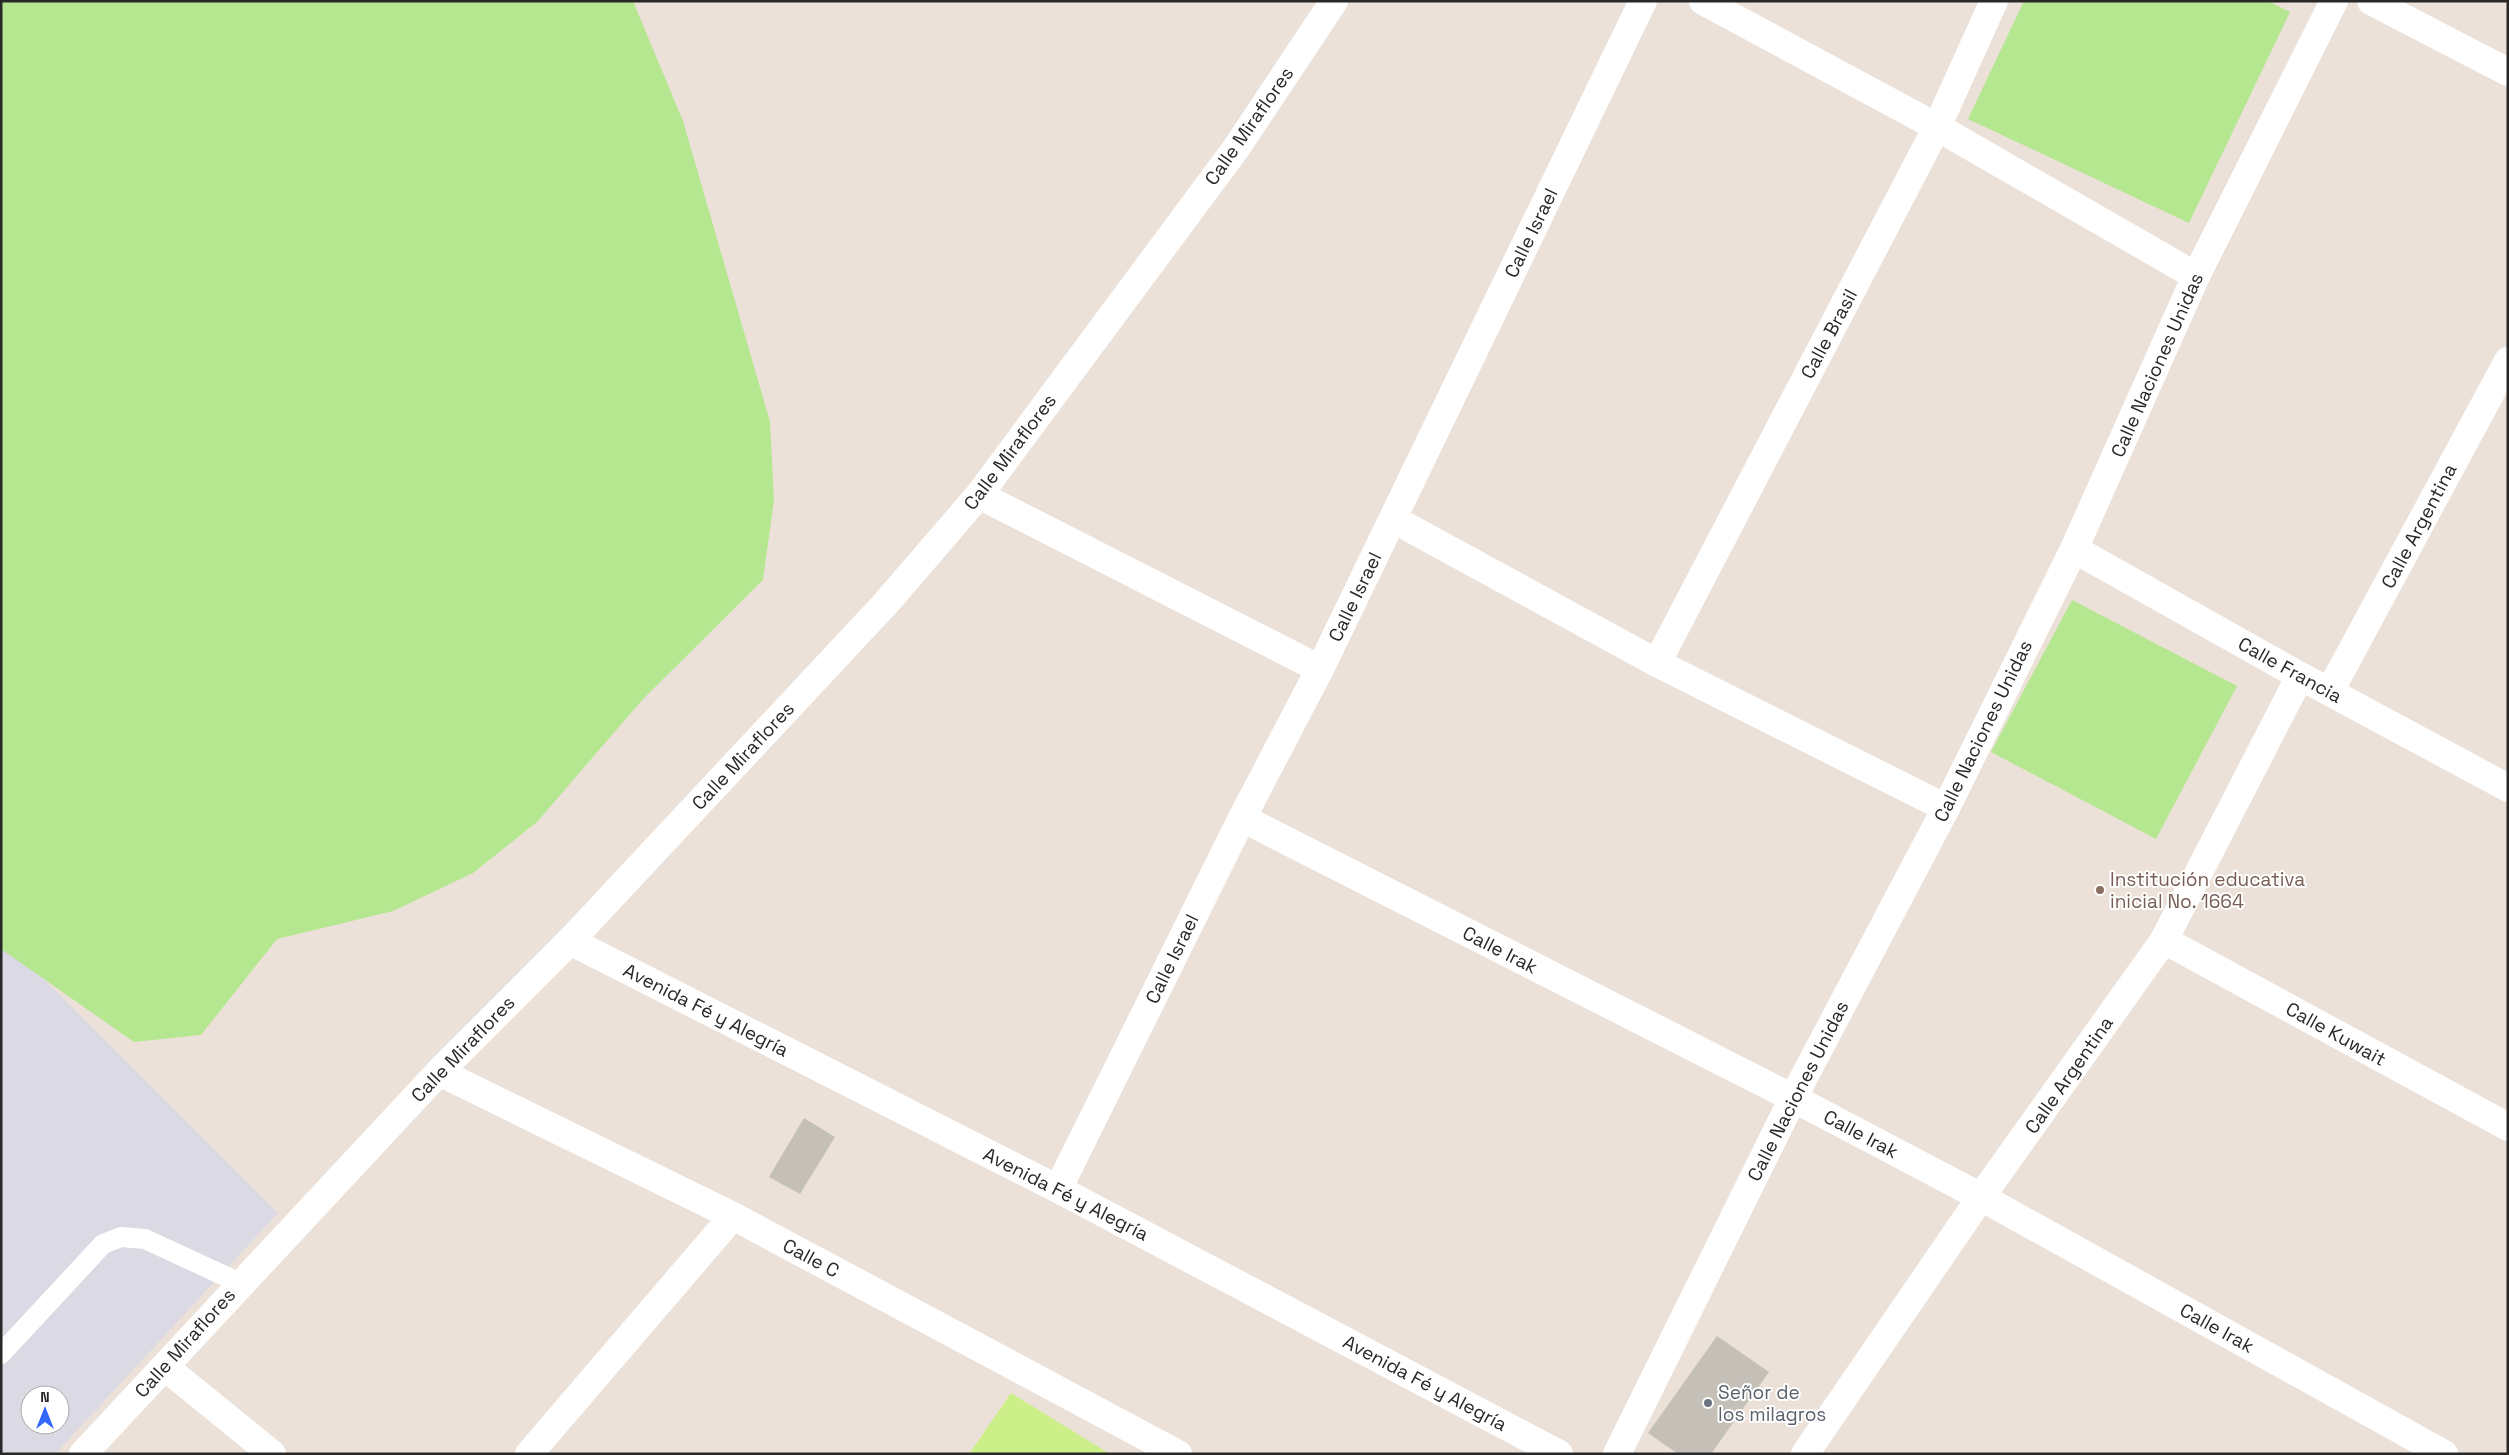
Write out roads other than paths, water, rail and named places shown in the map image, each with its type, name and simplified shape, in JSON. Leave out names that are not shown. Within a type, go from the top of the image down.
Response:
[{"type":"street","name":"Calle Miraflores","points":[[83,1454],[165,1367],[240,1283],[439,1072],[570,941],[886,603],[979,495],[1237,147],[1334,1]]},
{"type":"street","name":"Calle Israel","points":[[1058,1189],[1242,818],[1320,669],[1643,1]]},
{"type":"street","points":[[1703,1],[1937,127],[2196,276]]},
{"type":"street","name":"Calle Brasil","points":[[1657,663],[1937,127],[1994,1]]},
{"type":"street","name":"Calle Naciones Unidas","points":[[1616,1454],[1793,1098],[1946,808],[2074,549],[2196,276],[2334,1]]},
{"type":"street","points":[[2371,1],[2508,72]]},
{"type":"street","name":"Calle Argentina","points":[[2330,691],[2508,361]]},
{"type":"street","points":[[979,495],[1320,669]]},
{"type":"street","points":[[1393,519],[1657,663],[1946,808]]},
{"type":"street","name":"Calle Francia","points":[[2074,549],[2300,676],[2508,788]]},
{"type":"street","name":"Calle Argentina","points":[[1805,1454],[1981,1198],[2164,940],[2300,676]]},
{"type":"street","name":"Calle Irak","points":[[1242,818],[1793,1098],[1981,1198],[2444,1454]]},
{"type":"street","name":"Calle Kuwait","points":[[2164,940],[2508,1127]]},
{"type":"street","name":"Avenida Fé y Alegría","points":[[570,941],[1058,1189],[1559,1454]]},
{"type":"street","name":"Calle C","points":[[439,1072],[734,1216],[1178,1454]]},
{"type":"street","points":[[529,1454],[734,1216]]},
{"type":"street","points":[[165,1367],[272,1454]]},
{"type":"lane","points":[[1,1354],[103,1244],[121,1237],[145,1239],[240,1283]]},
{"type":"place","name":"Institución educativa inicial No. 1664","points":[[2100,890]]},
{"type":"place","name":"Señor de los milagros","points":[[1708,1403]]}]
